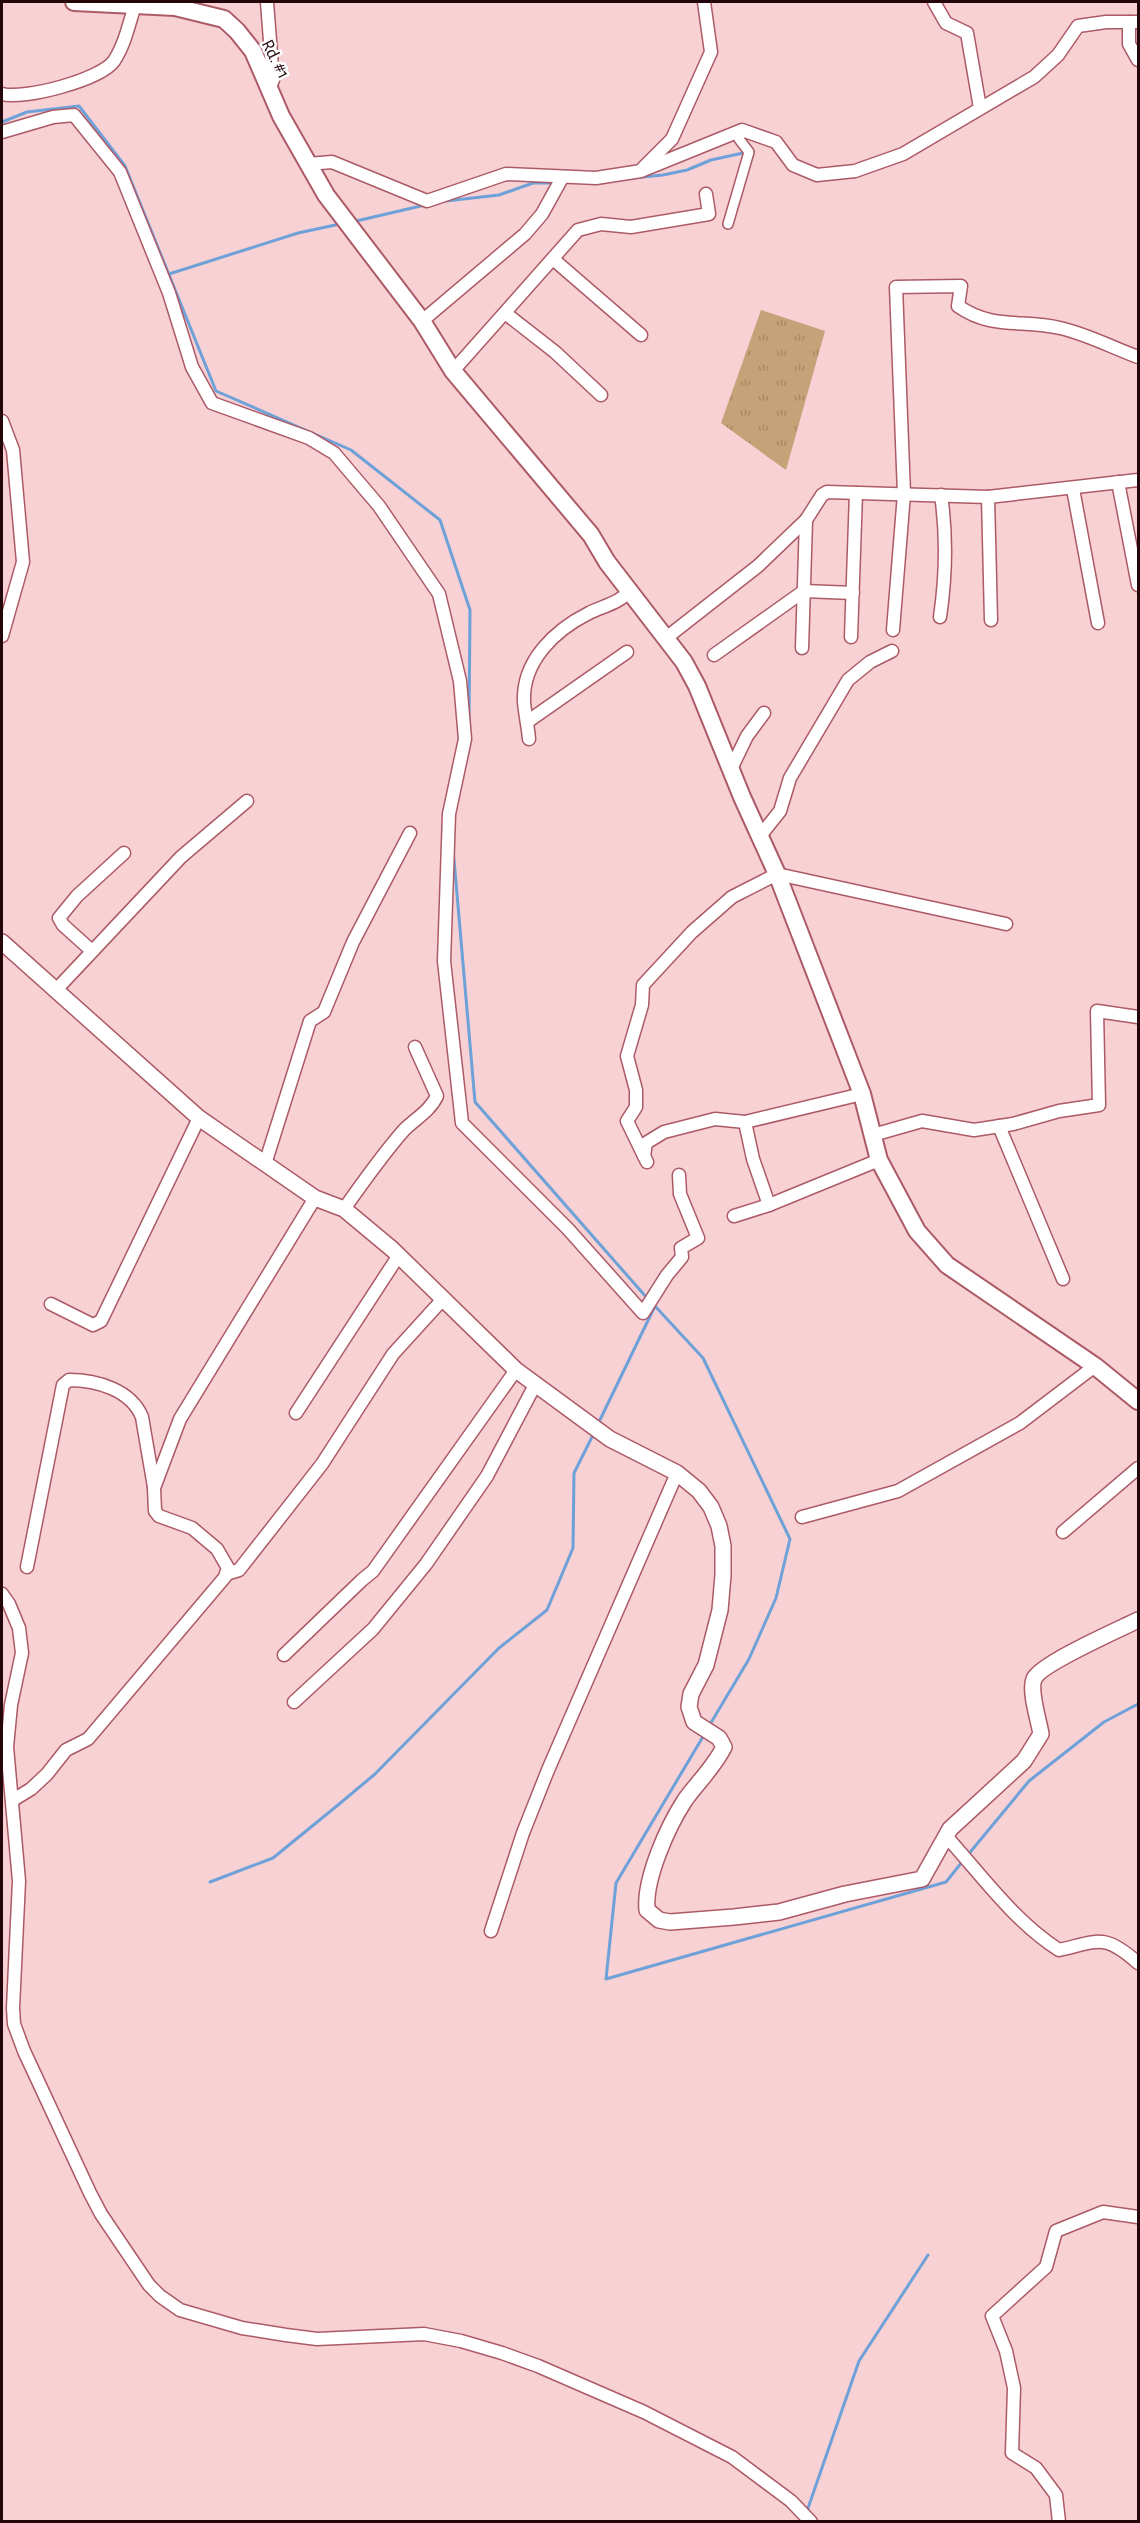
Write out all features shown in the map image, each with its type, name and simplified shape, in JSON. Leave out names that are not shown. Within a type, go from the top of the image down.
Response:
[{"type":"main road","name":"Rd. #1","points":[[74,2],[176,7],[224,19],[253,51],[281,116],[308,164],[348,226],[422,321],[453,371],[591,536],[607,562],[684,662],[697,686],[777,874],[862,1094],[879,1160],[918,1231],[947,1265],[1095,1366],[1138,1401]]},
{"type":"street","points":[[267,2],[273,80],[270,87]]},
{"type":"street","points":[[641,171],[672,139],[711,52],[704,2]]},
{"type":"street","points":[[934,2],[946,23],[967,33],[980,108]]},
{"type":"street","points":[[2,94],[13,97],[48,90],[102,72],[115,60],[123,44],[129,3]]},
{"type":"street","points":[[308,164],[332,162],[427,201],[506,174],[596,178],[641,171],[742,130],[776,142],[793,165],[818,175],[855,171],[903,154],[1034,77],[1058,55],[1078,26],[1134,22],[1129,44],[1138,60]]},
{"type":"street","points":[[2,132],[53,117],[74,115],[120,172],[169,293],[192,367],[212,403],[309,438],[334,453],[379,506],[439,594],[460,681],[465,739],[449,814],[444,961],[462,1123],[568,1228],[643,1313],[667,1275],[682,1257],[681,1248],[698,1238],[680,1194],[679,1175]]},
{"type":"street","points":[[728,224],[749,152],[739,139],[742,130]]},
{"type":"street","points":[[422,321],[525,234],[542,214],[562,178]]},
{"type":"street","points":[[453,371],[578,230],[601,224],[631,227],[709,214],[706,194]]},
{"type":"street","points":[[553,259],[641,335]]},
{"type":"street","points":[[893,630],[903,494],[896,287],[961,286],[958,306],[973,317],[999,323],[1060,328],[1138,357]]},
{"type":"street","points":[[505,313],[555,352],[601,395]]},
{"type":"street","points":[[2,421],[13,450],[23,562],[2,636]]},
{"type":"street","points":[[666,638],[758,566],[806,520],[822,495],[834,492],[988,497],[1138,480]]},
{"type":"street","points":[[1118,482],[1138,585]]},
{"type":"street","points":[[1073,489],[1098,623]]},
{"type":"street","points":[[851,637],[856,493]]},
{"type":"street","points":[[940,617],[944,588],[945,528],[941,495]]},
{"type":"street","points":[[988,497],[991,620]]},
{"type":"street","points":[[802,648],[806,520]]},
{"type":"street","points":[[529,739],[524,701],[525,685],[539,651],[585,615],[617,601],[629,591]]},
{"type":"street","points":[[714,655],[804,591],[853,593]]},
{"type":"street","points":[[760,836],[780,812],[790,778],[849,680],[870,662],[892,651]]},
{"type":"street","points":[[527,722],[627,652]]},
{"type":"street","points":[[731,769],[747,736],[764,713]]},
{"type":"street","points":[[55,991],[181,857],[247,801]]},
{"type":"street","points":[[265,1164],[310,1021],[324,1012],[353,942],[410,833]]},
{"type":"street","points":[[92,951],[63,925],[59,918],[77,896],[123,853]]},
{"type":"street","points":[[862,1094],[745,1122],[715,1119],[664,1132],[646,1143],[646,1159],[627,1121],[636,1107],[636,1090],[627,1056],[642,1005],[643,985],[692,932],[732,897],[777,874],[1006,924]]},
{"type":"street","points":[[2,942],[199,1118],[315,1198],[344,1209],[399,1255],[516,1370],[610,1438],[677,1473],[699,1491],[711,1507],[719,1526],[723,1546],[720,1610],[706,1665],[691,1694],[689,1707],[694,1722],[719,1738],[724,1747],[671,1824],[647,1890],[647,1910],[659,1920],[670,1922],[779,1912],[845,1894],[922,1879],[950,1829],[1024,1761],[1041,1734],[1032,1688],[1034,1677],[1049,1665],[1138,1620]]},
{"type":"street","points":[[873,1136],[922,1121],[974,1130],[1059,1111],[1099,1105],[1097,1011],[1138,1017]]},
{"type":"street","points":[[344,1209],[391,1146],[433,1104],[437,1096],[415,1047]]},
{"type":"street","points":[[51,1304],[93,1325],[102,1321],[199,1118]]},
{"type":"street","points":[[745,1122],[753,1159],[769,1205]]},
{"type":"street","points":[[999,1126],[1063,1279]]},
{"type":"street","points":[[734,1216],[769,1205],[879,1160]]},
{"type":"street","points":[[154,1488],[180,1419],[315,1198]]},
{"type":"street","points":[[296,1413],[399,1255]]},
{"type":"street","points":[[226,1574],[239,1570],[322,1464],[393,1354],[443,1299]]},
{"type":"street","points":[[802,1517],[898,1491],[1020,1423],[1095,1366]]},
{"type":"street","points":[[284,1655],[373,1571],[516,1370]]},
{"type":"street","points":[[13,1800],[39,1781],[66,1750],[88,1739],[212,1594],[228,1568],[217,1549],[200,1535],[186,1525],[164,1520],[155,1511],[154,1488],[142,1417],[138,1406],[125,1394],[92,1383],[69,1380],[63,1385],[27,1568]]},
{"type":"street","points":[[294,1702],[373,1629],[426,1564],[487,1476],[535,1385]]},
{"type":"street","points":[[1064,1532],[1138,1468]]},
{"type":"street","points":[[491,1931],[548,1770],[677,1473]]},
{"type":"street","points":[[2,1594],[19,1628],[21,1653],[11,1705],[7,1747],[19,1881],[13,2008],[15,2024],[24,2051],[101,2214],[133,2264],[159,2296],[180,2310],[242,2328],[317,2339],[424,2334],[461,2341],[538,2366],[644,2412],[732,2457],[791,2500],[810,2522]]},
{"type":"street","points":[[946,1836],[999,1898],[1031,1929],[1059,1950],[1104,1940],[1123,1949],[1138,1963]]},
{"type":"street","points":[[1059,2522],[1056,2495],[1036,2468],[1012,2453],[1014,2388],[1006,2351],[992,2316],[1046,2267],[1056,2231],[1103,2212],[1138,2217]]},
{"type":"green space","points":[[761,310],[825,331],[786,470],[721,423]]},
{"type":"waterway","points":[[2,122],[27,112],[79,106],[125,166],[216,391],[351,450],[440,520],[470,610],[469,726]]},
{"type":"waterway","points":[[632,178],[687,170],[711,160],[743,153]]},
{"type":"waterway","points":[[446,201],[499,195],[533,183],[557,183]]},
{"type":"waterway","points":[[352,222],[425,205]]},
{"type":"waterway","points":[[169,274],[298,233],[340,224]]},
{"type":"waterway","points":[[453,848],[475,1102],[647,1298]]},
{"type":"waterway","points":[[654,1305],[703,1358],[790,1539],[776,1598],[749,1659],[709,1726]]},
{"type":"waterway","points":[[598,1424],[655,1306]]},
{"type":"waterway","points":[[210,1882],[273,1858],[375,1774],[499,1648],[547,1610],[573,1548],[574,1473],[594,1433]]},
{"type":"waterway","points":[[967,1856],[1029,1781],[1104,1722],[1138,1704]]},
{"type":"waterway","points":[[704,1735],[616,1883],[606,1979],[946,1882],[962,1862]]},
{"type":"waterway","points":[[807,2511],[859,2361],[928,2255]]}]
